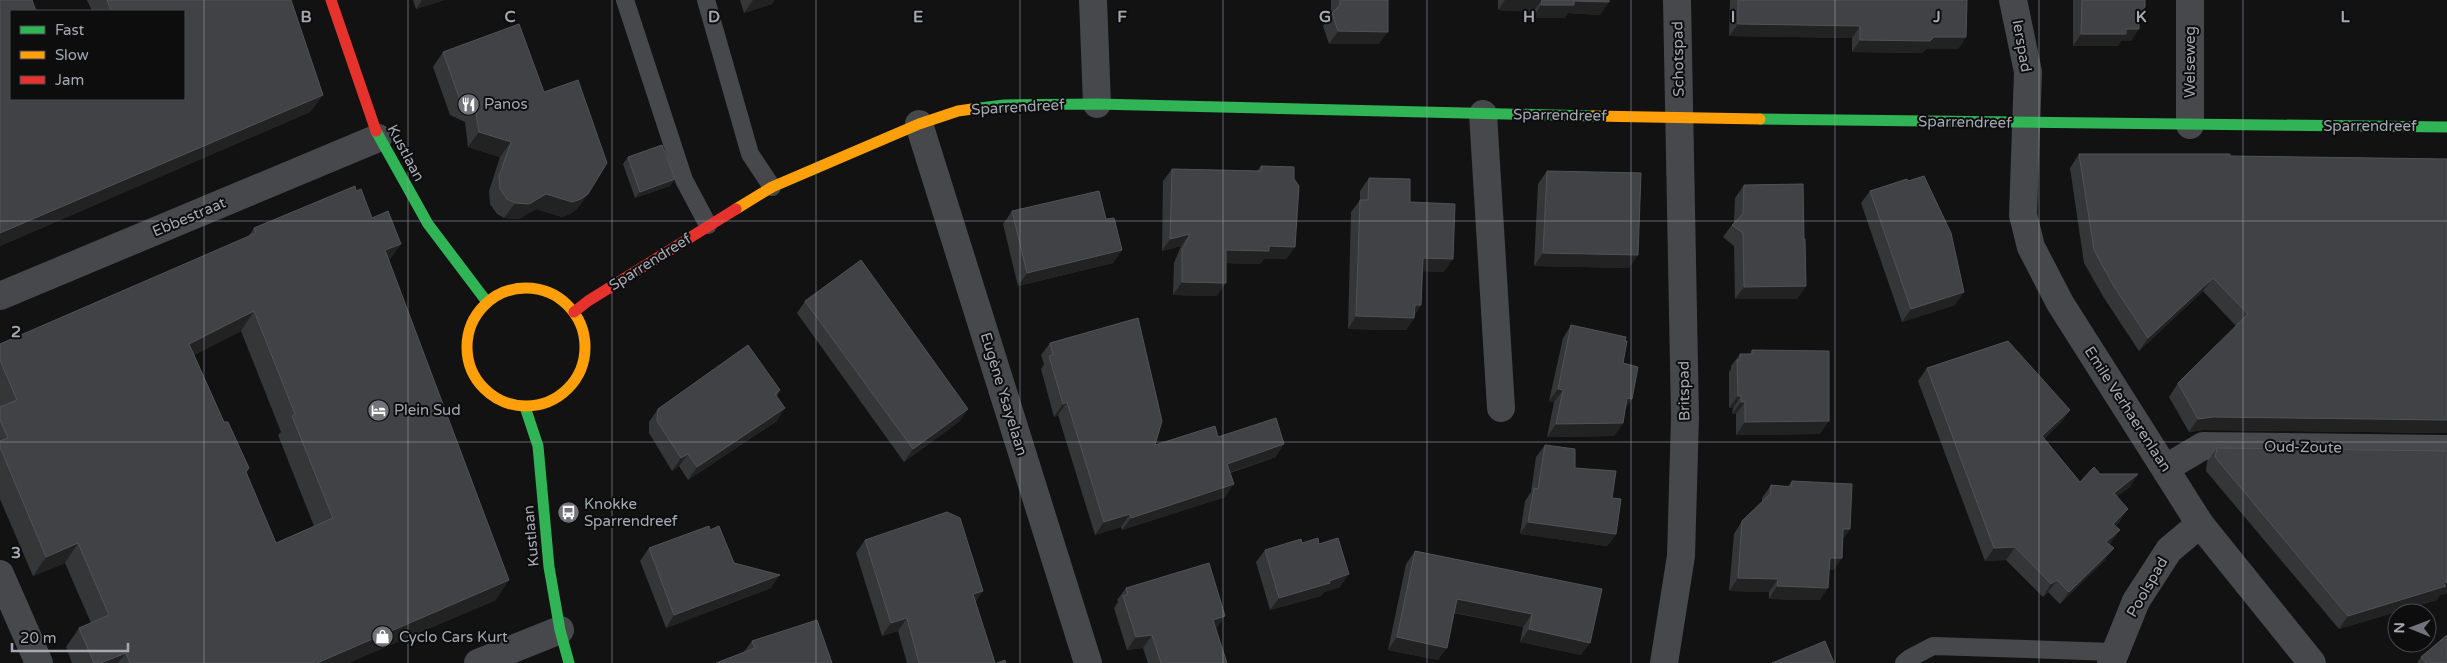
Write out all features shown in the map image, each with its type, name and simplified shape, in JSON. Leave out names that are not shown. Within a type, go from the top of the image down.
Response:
[{"type":"street","name":"Kustlaan","points":[[331,0],[378,138],[428,224],[487,302]]},
{"type":"street","points":[[1093,0],[1097,104]]},
{"type":"street","name":"Schotspad","points":[[1677,0],[1680,117]]},
{"type":"street","name":"Ierspad","points":[[2013,0],[2028,72],[2026,122]]},
{"type":"street","name":"Welseweg","points":[[2190,0],[2190,125]]},
{"type":"street","name":"Sparrendreef","points":[[574,312],[588,301],[708,225],[772,187],[920,124],[958,112],[1004,105],[1097,104],[1483,114],[2447,127]]},
{"type":"street","points":[[1483,114],[1501,408]]},
{"type":"street","name":"Britspad","points":[[1664,663],[1682,556],[1685,417],[1680,117]]},
{"type":"street","name":"Emile Verhaerenlaan","points":[[2026,122],[2024,215],[2031,247],[2060,303],[2200,524],[2258,594],[2302,659]]},
{"type":"street","name":"Eugène Ysayelaan","points":[[920,124],[1088,663]]},
{"type":"street","name":"Ebbestraat","points":[[0,296],[378,138]]},
{"type":"street","points":[[528,287],[549,292],[564,301],[574,312],[579,320],[585,340],[584,360],[576,379],[563,394],[545,403],[525,406],[505,402],[488,392],[474,376],[468,357],[467,337],[474,318],[487,302],[506,291],[528,287]]},
{"type":"street","name":"Kustlaan","points":[[525,406],[538,446],[549,567],[560,630],[569,663]]},
{"type":"street","name":"Oud-Zoute","points":[[2166,468],[2203,446],[2447,449]]},
{"type":"street","name":"Poolspad","points":[[2112,658],[2136,601],[2169,550],[2200,524]]},
{"type":"street","points":[[0,574],[39,663]]},
{"type":"street","points":[[478,663],[560,630]]},
{"type":"lane","points":[[625,0],[684,180],[708,225]]},
{"type":"lane","points":[[706,0],[750,154],[772,187]]},
{"type":"lane","points":[[1904,663],[1933,646],[2112,658]]},
{"type":"building","points":[[0,0],[32,0],[36,10],[10,10],[10,100],[185,100],[185,10],[111,10],[107,0],[291,0],[323,95],[0,233]]},
{"type":"building","points":[[1340,0],[1388,0],[1388,32],[1338,31],[1332,13],[1340,5]]},
{"type":"building","points":[[1542,0],[1609,0],[1609,2],[1574,1],[1574,5],[1541,5]]},
{"type":"building","points":[[1738,0],[1967,0],[1966,37],[1934,37],[1930,41],[1860,40],[1860,26],[1738,24]]},
{"type":"building","points":[[2082,0],[2145,0],[2145,7],[2139,14],[2139,29],[2126,29],[2126,34],[2081,34]]},
{"type":"building","points":[[519,24],[544,92],[578,80],[607,163],[588,194],[572,202],[546,194],[529,204],[515,203],[507,199],[500,189],[499,176],[511,142],[479,132],[475,107],[460,100],[443,52]]},
{"type":"building","points":[[662,145],[675,179],[640,192],[628,157]]},
{"type":"building","points":[[2079,154],[2230,154],[2230,156],[2447,159],[2447,420],[2213,417],[2198,419],[2178,383],[2248,314],[2213,278],[2148,338],[2113,285],[2094,250]]},
{"type":"building","points":[[1261,166],[1294,167],[1294,179],[1299,186],[1295,247],[1269,246],[1269,251],[1226,250],[1226,283],[1182,282],[1182,250],[1190,234],[1170,239],[1172,169],[1261,171]]},
{"type":"building","points":[[1547,171],[1641,173],[1638,255],[1543,253]]},
{"type":"building","points":[[1924,176],[1951,233],[1964,292],[1911,309],[1870,191],[1907,179],[1908,181]]},
{"type":"building","points":[[1369,178],[1410,179],[1410,202],[1455,204],[1453,259],[1423,258],[1421,305],[1415,305],[1414,318],[1356,316],[1360,200],[1368,200]]},
{"type":"building","points":[[1803,184],[1806,286],[1744,287],[1743,233],[1732,225],[1743,214],[1744,185]]},
{"type":"building","points":[[355,186],[356,191],[361,189],[372,218],[388,211],[401,244],[385,250],[509,580],[317,663],[130,663],[126,653],[101,663],[94,663],[79,628],[109,615],[78,543],[46,557],[0,447],[0,441],[8,438],[0,420],[0,407],[17,400],[0,360],[0,344],[256,233],[254,228]],"holes":[[[254,311],[295,414],[292,416],[333,518],[276,543],[246,472],[249,468],[228,422],[224,422],[189,344]]]},
{"type":"building","points":[[1099,191],[1106,219],[1114,218],[1122,250],[1027,273],[1012,211]]},
{"type":"building","points":[[861,260],[968,409],[913,449],[805,301]]},
{"type":"building","points":[[1138,318],[1162,421],[1155,445],[1215,426],[1218,437],[1276,418],[1284,444],[1227,464],[1234,484],[1131,518],[1130,514],[1104,522],[1067,402],[1063,404],[1049,356],[1053,355],[1050,343]]},
{"type":"building","points":[[1571,325],[1626,337],[1623,363],[1638,367],[1632,399],[1627,398],[1623,423],[1556,424],[1563,390],[1558,389]]},
{"type":"building","points":[[2008,341],[2070,410],[2042,436],[2080,482],[2094,467],[2100,474],[2138,474],[2114,493],[2128,509],[2113,524],[2120,530],[2106,542],[2114,548],[2069,592],[2057,580],[2051,584],[2015,547],[1994,548],[1927,368]]},
{"type":"building","points":[[748,345],[780,390],[775,394],[785,408],[697,467],[688,454],[681,458],[657,421],[658,409]]},
{"type":"building","points":[[1752,350],[1829,351],[1829,421],[1745,422],[1745,402],[1741,402],[1741,396],[1738,396],[1737,360],[1740,360],[1740,354],[1752,354]]},
{"type":"building","points":[[1545,445],[1575,449],[1575,468],[1616,471],[1612,498],[1621,499],[1616,534],[1528,522],[1534,488],[1538,489]]},
{"type":"building","points":[[2217,448],[2447,451],[2447,582],[2443,583],[2446,586],[2348,616],[2215,457]]},
{"type":"building","points":[[1792,481],[1852,484],[1850,529],[1843,529],[1842,558],[1830,558],[1828,588],[1777,586],[1778,579],[1738,578],[1742,521],[1770,494],[1771,485],[1791,487]]},
{"type":"building","points":[[947,512],[960,518],[983,591],[973,594],[995,663],[919,663],[907,618],[891,623],[865,540]]},
{"type":"building","points":[[709,526],[710,530],[719,526],[734,563],[780,575],[674,615],[649,548]]},
{"type":"building","points":[[1318,538],[1319,544],[1338,538],[1349,574],[1329,581],[1330,583],[1279,598],[1265,550],[1301,539],[1302,543]]},
{"type":"building","points":[[1415,551],[1602,589],[1590,643],[1529,629],[1532,614],[1457,599],[1447,648],[1397,637]]},
{"type":"building","points":[[1209,563],[1225,616],[1213,620],[1227,663],[1161,663],[1152,635],[1136,637],[1123,596],[1128,594],[1126,588]]},
{"type":"building","points":[[817,620],[832,663],[716,663],[755,648],[752,641]]},
{"type":"building","points":[[2447,635],[2447,663],[2426,663],[2421,657],[2426,653],[2437,653],[2437,643]]},
{"type":"building","points":[[1825,641],[1834,663],[1772,663]]},
{"type":"traffic: fast","points":[[972,109],[1004,105],[1097,104],[1593,116]]},
{"type":"traffic: fast","points":[[1760,119],[2447,127]]},
{"type":"traffic: fast","points":[[376,131],[428,224],[487,302]]},
{"type":"traffic: fast","points":[[525,407],[538,446],[549,567],[560,630],[569,663]]},
{"type":"traffic: slow","points":[[736,209],[772,187],[919,124],[958,111],[972,109]]},
{"type":"traffic: slow","points":[[1593,116],[1760,119]]},
{"type":"traffic: slow","points":[[526,288],[549,293],[568,305],[580,324],[585,347],[580,370],[568,389],[549,401],[526,406],[503,401],[484,389],[472,370],[467,347],[472,324],[484,305],[503,293],[526,288]]},
{"type":"traffic: jam","points":[[331,0],[376,131]]},
{"type":"traffic: jam","points":[[574,312],[588,301],[736,209]]},
{"type":"place","name":"Panos","points":[[468,104]]},
{"type":"place","name":"Plein Sud","points":[[378,410]]},
{"type":"place","name":"Knokke Sparrendreef","points":[[568,513]]},
{"type":"place","name":"Cyclo Cars Kurt","points":[[383,637]]}]
